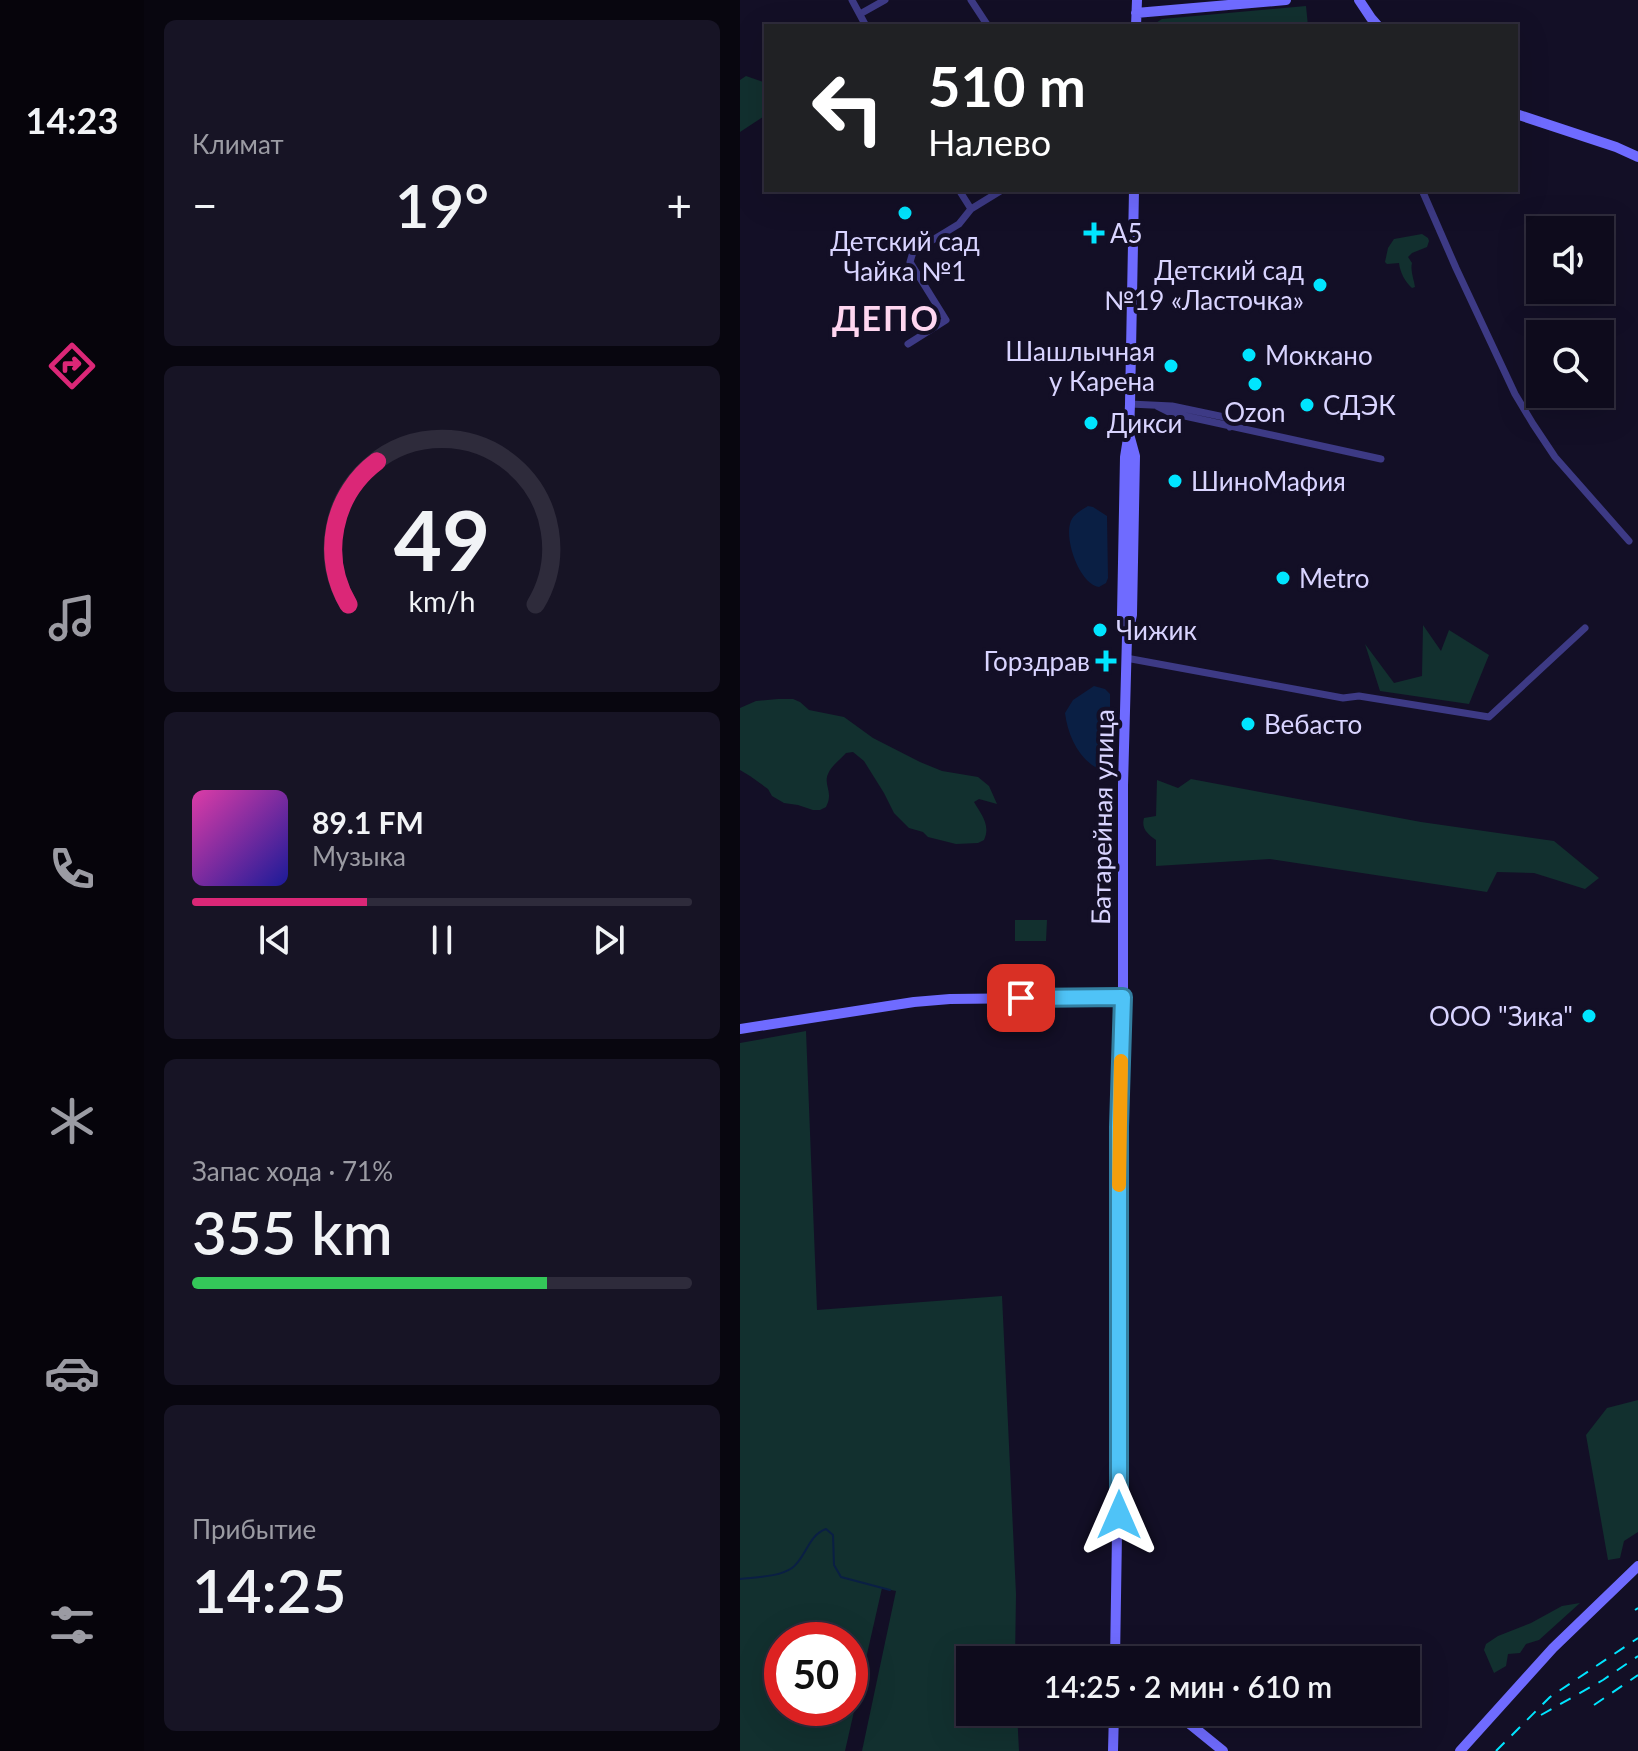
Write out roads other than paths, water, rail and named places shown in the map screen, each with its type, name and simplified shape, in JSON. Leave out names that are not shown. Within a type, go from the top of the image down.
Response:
[{"type":"main road","points":[[1136,24],[1137,0]]},
{"type":"main road","points":[[1136,13],[1286,0]]},
{"type":"main road","points":[[1359,0],[1376,24]]},
{"type":"main road","points":[[1518,115],[1638,157]]},
{"type":"main road","name":"Батарейная улица","points":[[1115,1646],[1127,637],[1122,615],[1134,192]]},
{"type":"main road","points":[[740,1029],[950,999],[1123,997]]},
{"type":"main road","points":[[1460,1751],[1553,1648],[1638,1566]]},
{"type":"main road","points":[[1113,1751],[1114,1726]]},
{"type":"main road","points":[[1192,1726],[1223,1751]]},
{"type":"street","points":[[852,0],[865,24]]},
{"type":"street","points":[[860,14],[885,0]]},
{"type":"street","points":[[971,0],[987,24]]},
{"type":"street","points":[[960,192],[971,209]]},
{"type":"street","points":[[908,344],[946,320],[910,262],[913,252],[959,224],[971,209],[999,192]]},
{"type":"street","points":[[1423,192],[1515,394],[1555,457],[1629,541]]},
{"type":"street","points":[[1130,404],[1172,406],[1381,459]]},
{"type":"street","points":[[1126,658],[1343,698],[1359,696],[1489,717],[1585,628]]},
{"type":"water","points":[[1088,506],[1107,516],[1108,578],[1099,587],[1092,584],[1080,570],[1070,541],[1071,521]]},
{"type":"water","points":[[1094,686],[1110,694],[1110,766],[1103,771],[1088,762],[1076,748],[1065,713],[1073,700]]},
{"type":"waterway","points":[[740,1579],[787,1571],[801,1559],[815,1536],[826,1529],[833,1535],[834,1565],[841,1577],[890,1590]]},
{"type":"railway","points":[[1496,1751],[1550,1697],[1638,1638]]},
{"type":"railway","points":[[1541,1715],[1638,1656]]},
{"type":"railway","points":[[1594,1705],[1638,1675]]},
{"type":"place","name":"Детский сад Чайка №1","points":[[905,213]]},
{"type":"place","name":"А5","points":[[1094,233]]},
{"type":"place","name":"Детский сад №19 «Ласточка»","points":[[1320,285]]},
{"type":"place","name":"Моккано","points":[[1249,355]]},
{"type":"place","name":"Шашлычная у Карена","points":[[1171,366]]},
{"type":"place","name":"Ozon","points":[[1255,384]]},
{"type":"place","name":"СДЭК","points":[[1307,405]]},
{"type":"place","name":"Дикси","points":[[1091,423]]},
{"type":"place","name":"ШиноМафия","points":[[1175,481]]},
{"type":"place","name":"Metro","points":[[1283,578]]},
{"type":"place","name":"Чижик","points":[[1100,630]]},
{"type":"place","name":"Горздрав","points":[[1106,661]]},
{"type":"place","name":"Вебасто","points":[[1248,724]]},
{"type":"place","name":"ООО \"Зика\"","points":[[1589,1016]]},
{"type":"district","name":"ДЕПО","points":[[886,317]]}]
